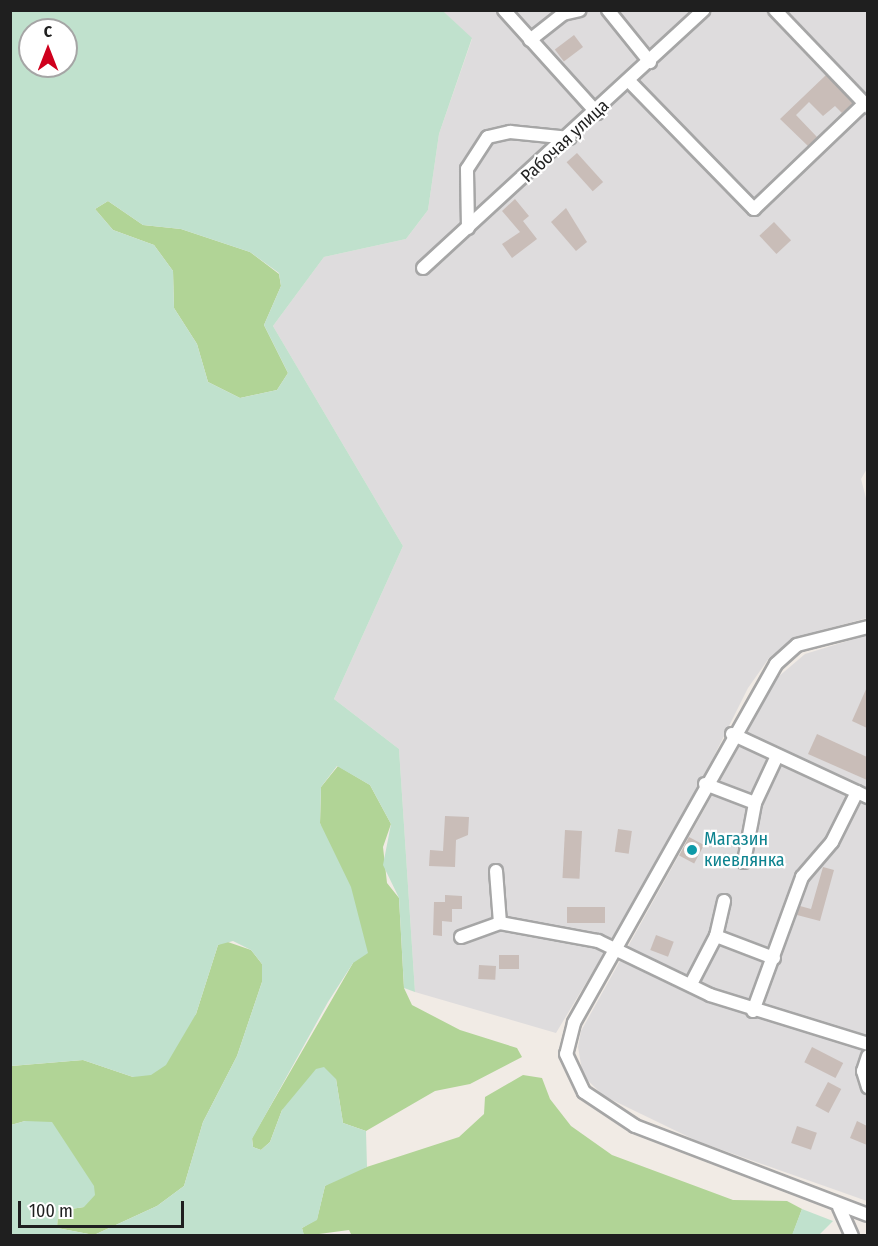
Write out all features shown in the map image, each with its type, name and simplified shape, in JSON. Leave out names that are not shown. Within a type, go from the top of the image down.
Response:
[{"type":"street","points":[[504,10],[597,113]]},
{"type":"street","points":[[530,40],[563,14],[580,10]]},
{"type":"street","points":[[608,10],[650,62]]},
{"type":"street","points":[[629,81],[754,209],[866,106],[775,10]]},
{"type":"street","name":"Рабочая улица","points":[[423,268],[570,138],[700,12]]},
{"type":"street","points":[[468,228],[467,169],[488,137],[510,132],[570,138]]},
{"type":"street","points":[[867,627],[786,652],[732,734],[619,948],[567,1040],[569,1069],[584,1092],[664,1139],[839,1207],[867,1215]]},
{"type":"street","points":[[732,734],[862,795],[832,842],[802,877],[753,1011]]},
{"type":"street","points":[[744,862],[754,803],[777,756]]},
{"type":"street","points":[[705,784],[754,803]]},
{"type":"street","points":[[496,871],[500,922]]},
{"type":"street","points":[[691,984],[716,936],[724,901]]},
{"type":"street","points":[[461,937],[500,922],[619,948],[691,984],[753,1011],[867,1044]]},
{"type":"street","points":[[716,936],[774,958]]},
{"type":"street","points":[[867,1056],[863,1071],[867,1087]]},
{"type":"street","points":[[839,1207],[852,1236]]},
{"type":"shaded area","points":[[443,11],[867,11],[868,467],[861,479],[867,502],[867,618],[801,636],[769,658],[748,688],[674,836],[556,1033],[415,992],[399,749],[334,699],[403,546],[273,326],[324,257],[406,239],[428,210],[439,134],[472,39]]},
{"type":"shaded area","points":[[867,635],[867,1201],[697,1141],[604,1096],[583,1076],[578,1047],[581,1031],[778,677],[805,654]]},
{"type":"green space","points":[[11,10],[443,11],[472,38],[439,134],[428,210],[406,239],[324,257],[273,326],[403,546],[334,699],[399,749],[415,992],[404,988],[399,898],[383,865],[391,824],[370,785],[337,766],[321,787],[320,823],[351,887],[368,953],[353,963],[328,1002],[252,1139],[253,1147],[261,1150],[270,1142],[282,1110],[316,1069],[324,1067],[336,1079],[343,1123],[366,1131],[367,1167],[325,1186],[317,1220],[302,1228],[304,1235],[94,1235],[157,1206],[184,1186],[203,1122],[237,1056],[262,982],[262,964],[251,950],[233,941],[218,945],[196,1014],[166,1065],[151,1075],[133,1077],[83,1060],[11,1066]],"holes":[[[108,201],[143,225],[181,229],[250,252],[279,273],[281,286],[264,325],[288,373],[277,390],[240,398],[208,382],[197,344],[174,308],[173,271],[154,245],[113,230],[95,209]]]},
{"type":"green space","points":[[108,201],[143,225],[181,229],[250,252],[279,274],[281,286],[264,325],[288,373],[277,390],[240,398],[208,382],[197,344],[174,308],[173,271],[154,245],[113,230],[95,209]]},
{"type":"green space","points":[[338,766],[370,785],[391,824],[383,847],[387,883],[399,898],[404,988],[412,1005],[460,1030],[517,1048],[522,1057],[470,1084],[435,1091],[366,1131],[343,1123],[336,1079],[282,1110],[270,1142],[261,1150],[253,1147],[252,1138],[353,963],[320,823],[321,787]]},
{"type":"green space","points":[[225,941],[251,950],[262,964],[262,982],[237,1056],[203,1122],[184,1186],[157,1206],[94,1235],[57,1228],[58,1211],[84,1207],[25,1121],[11,1125],[11,1066],[83,1060],[133,1077],[196,1014],[218,945]]},
{"type":"green space","points":[[523,1075],[542,1078],[550,1099],[571,1126],[612,1155],[733,1200],[787,1201],[802,1209],[792,1236],[352,1236],[349,1230],[304,1236],[302,1228],[317,1219],[325,1186],[339,1176],[459,1137],[484,1114],[485,1097]]},
{"type":"green space","points":[[25,1121],[52,1122],[94,1186],[95,1195],[84,1207],[58,1211],[57,1228],[94,1235],[11,1235],[11,1125]]},
{"type":"green space","points":[[802,1209],[833,1221],[819,1235],[792,1235]]},
{"type":"building","points":[[574,35],[583,47],[564,61],[555,49]]},
{"type":"building","points":[[826,75],[853,103],[842,113],[835,106],[823,116],[809,102],[796,115],[817,137],[808,146],[780,119]]},
{"type":"building","points":[[577,153],[603,182],[593,191],[567,162]]},
{"type":"building","points":[[515,199],[529,216],[523,221],[537,239],[512,258],[502,244],[520,232],[502,211]]},
{"type":"building","points":[[566,208],[587,242],[576,251],[551,222]]},
{"type":"building","points":[[774,222],[791,240],[776,254],[759,236]]},
{"type":"building","points":[[867,687],[867,728],[852,721]]},
{"type":"building","points":[[817,734],[867,757],[867,780],[808,754]]},
{"type":"building","points":[[445,816],[469,817],[468,835],[456,840],[455,867],[429,866],[430,850],[443,851]]},
{"type":"building","points":[[618,829],[632,831],[629,854],[615,852]]},
{"type":"building","points":[[565,830],[582,831],[579,879],[562,878]]},
{"type":"building","name":"Магазин киевлянка","points":[[689,837],[704,845],[694,864],[679,856]]},
{"type":"building","points":[[823,867],[834,870],[820,921],[797,915],[800,906],[811,909]]},
{"type":"building","points":[[445,895],[462,896],[462,909],[452,909],[452,922],[442,921],[442,936],[433,935],[434,902],[445,902]]},
{"type":"building","points":[[567,907],[605,907],[605,923],[567,923]]},
{"type":"building","points":[[656,935],[674,942],[668,957],[650,950]]},
{"type":"building","points":[[499,955],[519,955],[519,969],[499,969]]},
{"type":"building","points":[[479,965],[496,966],[495,980],[478,979]]},
{"type":"building","points":[[812,1047],[843,1063],[835,1078],[804,1062]]},
{"type":"building","points":[[828,1082],[841,1089],[829,1113],[815,1106]]},
{"type":"building","points":[[857,1121],[867,1126],[867,1145],[850,1138]]},
{"type":"building","points":[[797,1126],[817,1133],[811,1150],[791,1143]]},
{"type":"place","name":"Магазин киевлянка","points":[[692,850]]}]
